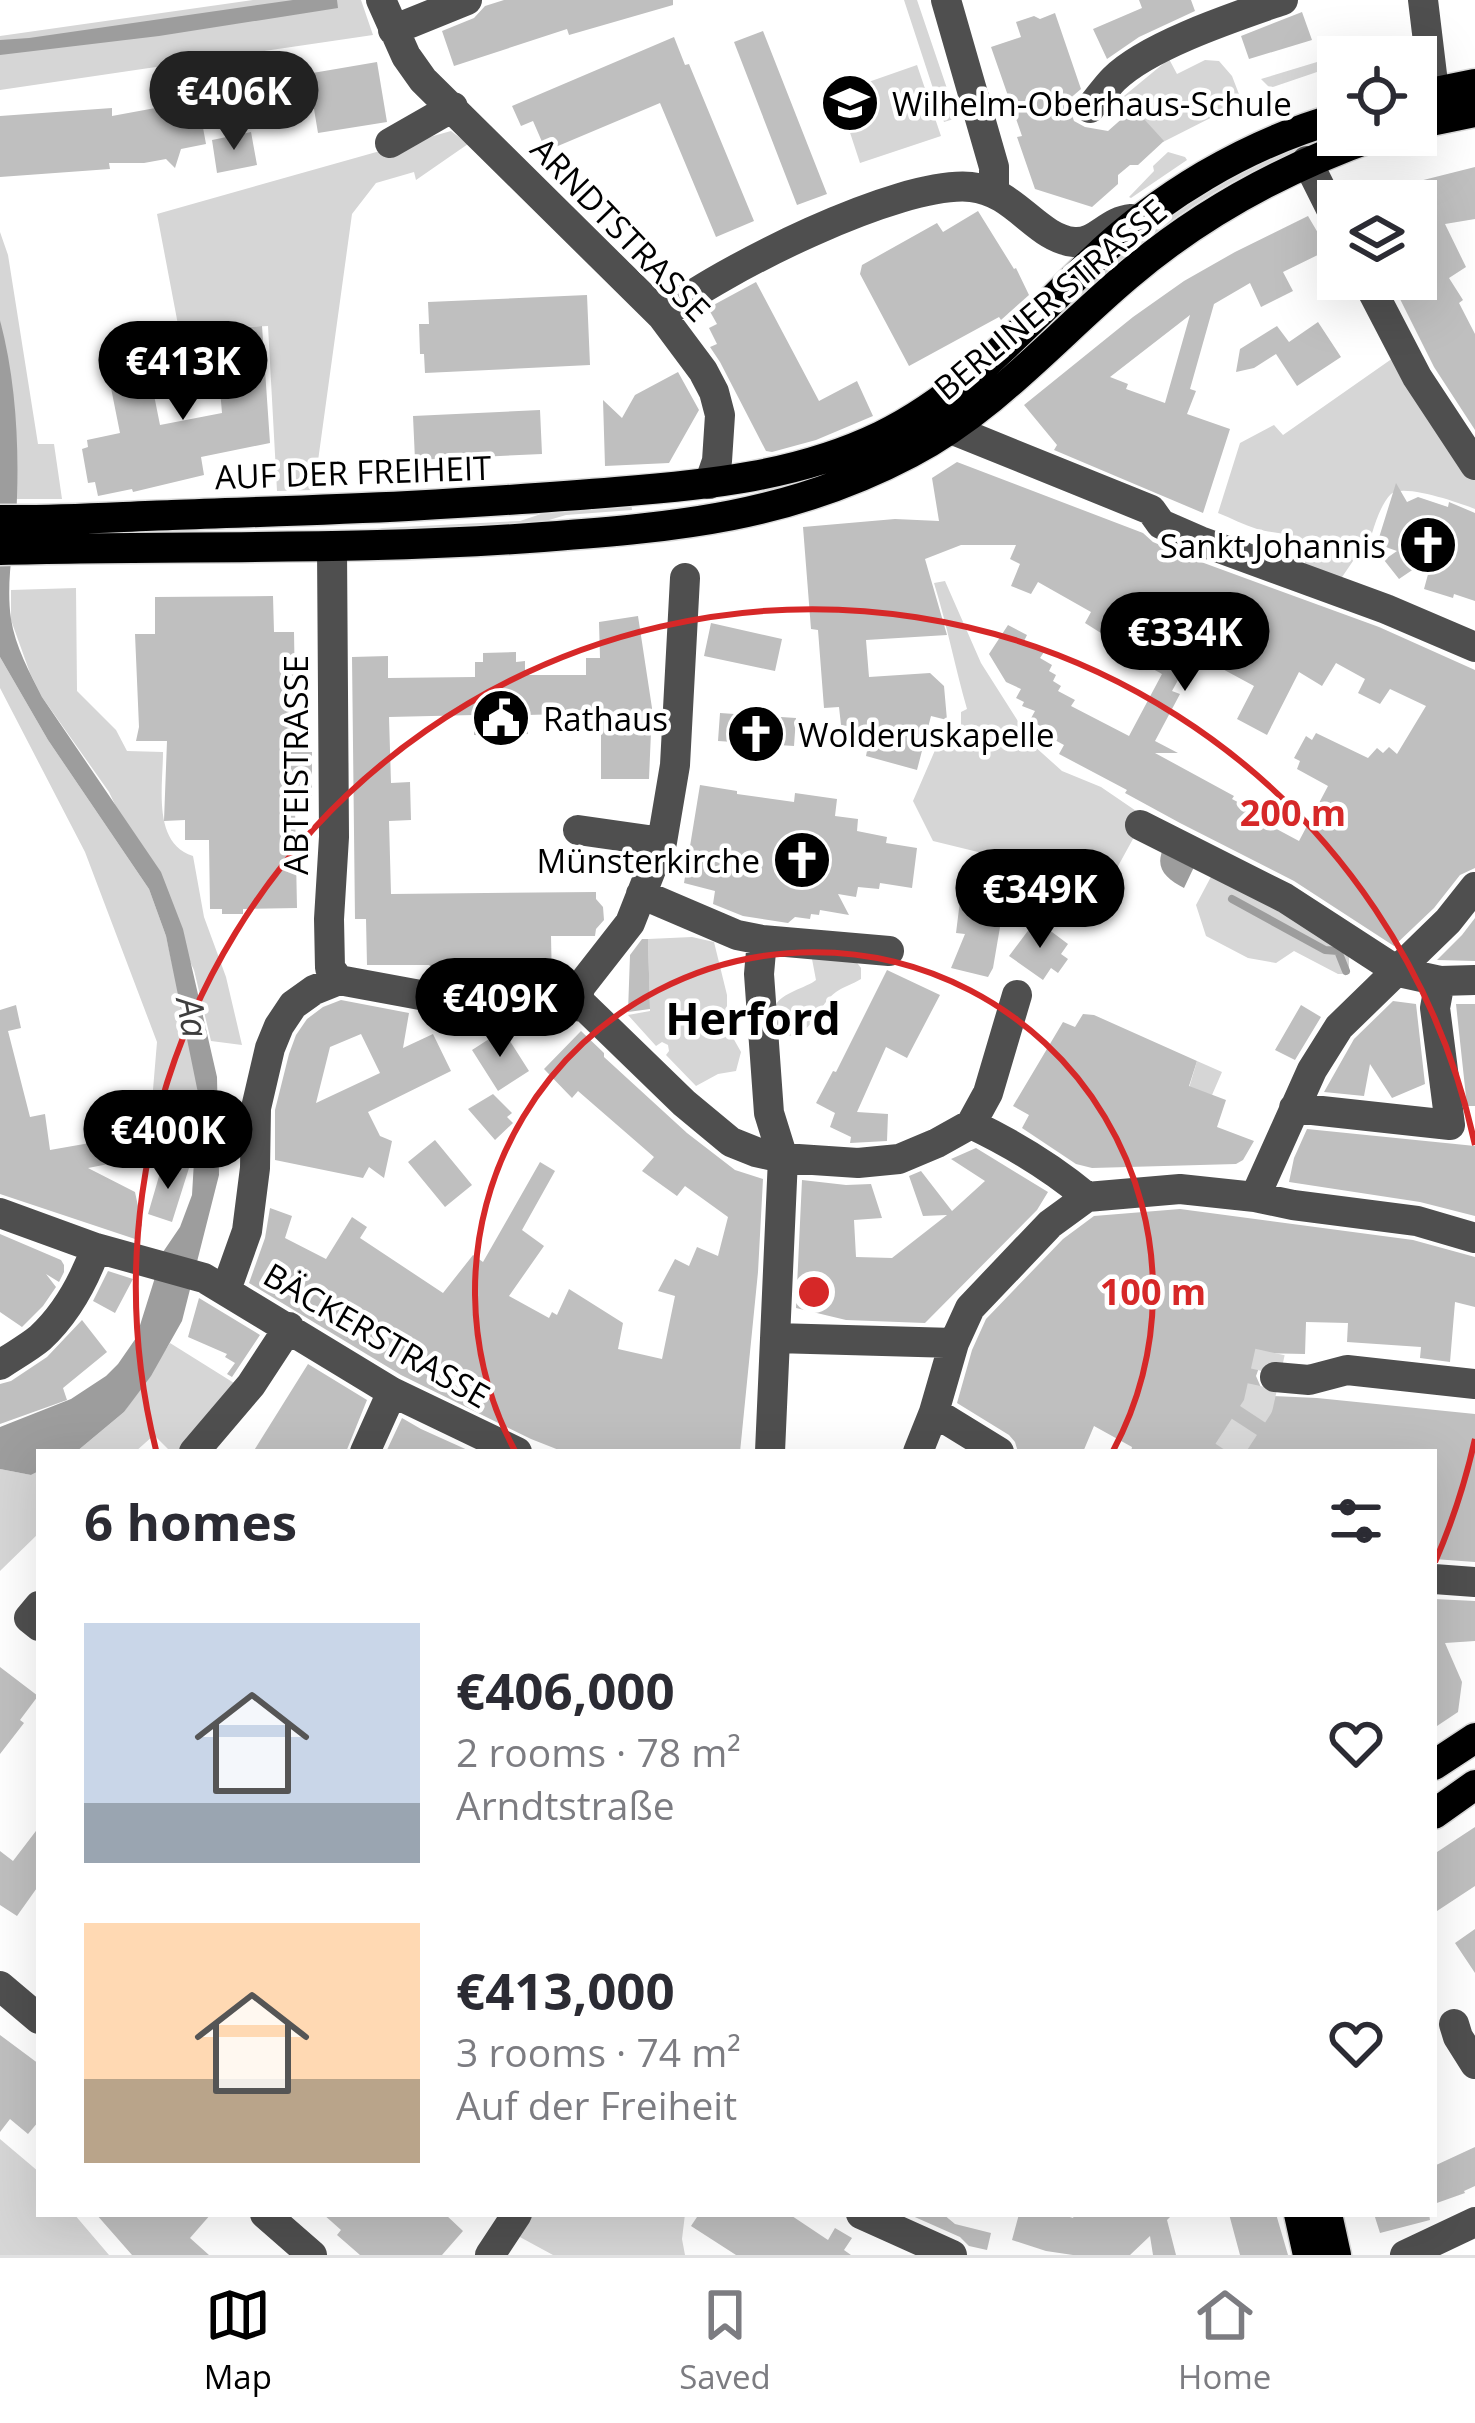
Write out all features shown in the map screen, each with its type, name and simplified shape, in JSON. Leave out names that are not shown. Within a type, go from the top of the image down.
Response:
[{"type":"main road","points":[[1437,91],[1475,84]]},
{"type":"main road","points":[[1437,120],[1475,112]]},
{"type":"main road","name":"BERLINER STRASSE","points":[[710,484],[810,463],[881,435],[933,405],[991,360],[1091,261],[1142,218],[1223,165],[1317,125]]},
{"type":"main road","name":"BERLINER STRASSE","points":[[694,524],[813,495],[908,454],[951,429],[1147,261],[1242,194],[1321,156]]},
{"type":"main road","points":[[694,524],[710,484]]},
{"type":"main road","name":"AUF DER FREIHEIT","points":[[0,550],[38,534],[710,484]]},
{"type":"main road","points":[[332,548],[333,510]]},
{"type":"main road","name":"AUF DER FREIHEIT","points":[[0,520],[38,534],[332,548],[694,524]]},
{"type":"main road","points":[[1437,1764],[1475,1738]]},
{"type":"main road","points":[[1437,1812],[1475,1785]]},
{"type":"main road","points":[[1300,2217],[1308,2255]]},
{"type":"main road","points":[[1328,2217],[1336,2255]]},
{"type":"street","name":"ARNDTSTRASSE","points":[[381,0],[406,56],[423,80],[662,316],[703,371],[720,415],[717,461],[710,484]]},
{"type":"street","points":[[393,30],[467,0]]},
{"type":"street","points":[[946,0],[994,167],[994,192]]},
{"type":"street","points":[[1090,108],[1117,76],[1154,52],[1283,0]]},
{"type":"street","points":[[1423,0],[1424,36]]},
{"type":"street","points":[[390,143],[453,107]]},
{"type":"street","points":[[1307,161],[1317,181]]},
{"type":"street","points":[[662,316],[683,299],[790,242],[929,190],[971,187],[994,192],[1068,242],[1100,234],[1116,220],[1142,218]]},
{"type":"street","points":[[1377,300],[1417,377],[1471,449]]},
{"type":"street","points":[[951,429],[1151,510],[1161,524],[1463,641]]},
{"type":"street","name":"ABTEISTRASSE","points":[[332,548],[334,837],[329,919],[330,968],[339,980]]},
{"type":"street","points":[[577,1005],[580,987],[630,923],[662,842],[675,766],[685,578]]},
{"type":"street","points":[[1140,825],[1285,898],[1399,972],[1440,981],[1475,980]]},
{"type":"street","points":[[592,831],[662,842]]},
{"type":"street","points":[[1255,1197],[1312,1070],[1339,1027],[1448,922],[1475,886]]},
{"type":"street","points":[[641,894],[736,935],[889,951]]},
{"type":"street","points":[[762,940],[759,974],[769,1113],[783,1158],[770,1449]]},
{"type":"street","points":[[215,1284],[247,1231],[256,1108],[270,1048],[293,1006],[339,980],[469,1004],[577,1005],[594,1013],[684,1103],[731,1142],[783,1158],[858,1162],[899,1159],[971,1124],[988,1093],[1016,995]]},
{"type":"street","points":[[1294,1108],[1450,1124],[1436,1008],[1440,981]]},
{"type":"street","points":[[971,1124],[1007,1141],[1087,1197]]},
{"type":"street","points":[[919,1449],[970,1308],[1050,1224],[1087,1197],[1180,1189],[1255,1197],[1292,1214],[1417,1221],[1475,1238]]},
{"type":"street","name":"BÄCKERSTRASSE","points":[[0,1213],[215,1284],[392,1392],[511,1449]]},
{"type":"street","points":[[0,1365],[38,1340],[55,1321],[84,1279],[96,1248]]},
{"type":"street","points":[[775,1322],[954,1343]]},
{"type":"street","points":[[197,1449],[251,1385],[289,1327]]},
{"type":"street","points":[[1275,1377],[1309,1380],[1347,1370],[1475,1384]]},
{"type":"street","points":[[365,1449],[392,1392]]},
{"type":"street","points":[[934,1412],[994,1449]]},
{"type":"street","points":[[1437,1579],[1475,1582]]},
{"type":"street","points":[[0,1986],[36,2016]]},
{"type":"street","points":[[1454,2024],[1475,2064]]},
{"type":"street","points":[[268,2217],[312,2255]]},
{"type":"street","points":[[490,2255],[515,2217]]},
{"type":"street","points":[[873,2217],[952,2255]]},
{"type":"street","points":[[1405,2255],[1475,2222]]},
{"type":"shaded area","points":[[253,0],[361,0],[373,35],[0,90],[0,36]]},
{"type":"shaded area","points":[[904,0],[917,0],[957,118],[944,122]]},
{"type":"shaded area","points":[[1169,59],[1177,74],[1205,60],[1219,61],[1232,76],[1242,102],[1163,142],[1124,96]]},
{"type":"shaded area","points":[[1317,62],[1317,72],[1270,88],[1261,79]]},
{"type":"shaded area","points":[[917,65],[941,136],[860,163],[837,93]]},
{"type":"shaded area","points":[[451,131],[468,144],[416,180],[414,172],[376,183],[352,214],[314,490],[277,491],[268,326],[179,330],[157,214]]},
{"type":"shaded area","points":[[1317,137],[1317,144],[1260,168],[1191,208],[1127,256],[1065,314],[1061,310],[1175,211],[1262,159]]},
{"type":"shaded area","points":[[1168,152],[1187,160],[1129,197],[1154,171],[1153,166]]},
{"type":"shaded area","points":[[0,232],[8,255],[38,444],[54,444],[62,499],[17,499],[14,406],[0,320]]},
{"type":"shaded area","points":[[1393,358],[1475,479],[1475,509],[1419,492],[1391,494],[1378,515],[1365,557],[1353,561],[1340,580],[1304,567],[1305,546],[1293,536],[1257,529],[1218,513],[1240,443],[1274,425],[1283,435]]},
{"type":"shaded area","points":[[631,502],[632,510],[566,515],[532,525],[374,532],[520,521],[547,512]]},
{"type":"shaded area","points":[[945,581],[981,663],[1033,745],[1062,771],[1101,787],[1145,817],[1117,868],[1105,862],[1081,904],[1047,896],[1019,862],[933,841],[913,801],[939,741],[961,735],[961,712],[967,709],[934,583]]},
{"type":"shaded area","points":[[76,588],[77,691],[116,730],[127,751],[163,752],[165,826],[180,849],[193,856],[204,917],[226,977],[242,1045],[211,1041],[194,970],[109,792],[30,673],[11,620],[11,590]]},
{"type":"shaded area","points":[[0,657],[48,740],[149,889],[166,936],[196,1071],[195,1167],[148,1149],[157,1042],[85,852],[0,688]]},
{"type":"shaded area","points":[[1213,873],[1349,955],[1349,974],[1338,974],[1294,951],[1276,963],[1248,958],[1206,936],[1196,905]]},
{"type":"shaded area","points":[[692,937],[714,942],[727,995],[727,1027],[741,1052],[736,1071],[696,1086],[666,1055],[668,1045],[656,1046],[628,1015],[650,1011],[648,939]]},
{"type":"shaded area","points":[[812,959],[855,960],[861,979],[831,996],[804,1031],[786,1035],[775,1023],[776,1005],[816,980]]},
{"type":"shaded area","points":[[1197,1061],[1222,1072],[1212,1095],[1189,1088]]},
{"type":"shaded area","points":[[170,1343],[242,1388],[185,1449],[168,1449],[154,1435],[138,1449],[80,1449],[124,1412]]},
{"type":"shaded area","points":[[0,1469],[36,1472],[36,1536],[0,1571]]},
{"type":"shaded area","points":[[0,2139],[36,2169],[36,2217],[77,2217],[109,2255],[0,2255]]},
{"type":"shaded area","points":[[531,2217],[685,2217],[685,2255],[553,2255],[518,2236]]},
{"type":"water","points":[[293,0],[337,0],[338,8],[0,55],[0,40]]},
{"type":"water","name":"Aa","points":[[0,320],[16,430],[17,497],[9,588],[16,639],[42,697],[161,872],[183,929],[217,1077],[219,1175],[182,1321],[124,1412],[80,1449],[36,1449],[36,1472],[31,1475],[0,1469],[0,1427],[71,1399],[106,1376],[136,1338],[163,1252],[180,1227],[192,1195],[198,1093],[166,936],[149,889],[48,740],[0,657]]},
{"type":"water","points":[[1165,845],[1194,867],[1184,888],[1163,871],[1160,860]]},
{"type":"building","points":[[504,0],[673,0],[673,5],[569,35],[567,29],[454,66],[442,31]]},
{"type":"building","points":[[1139,0],[1191,0],[1195,11],[1139,37],[1107,59],[1093,29],[1142,8]]},
{"type":"building","points":[[1302,12],[1312,40],[1249,59],[1241,36]]},
{"type":"building","points":[[1055,13],[1081,89],[1067,101],[1074,121],[1108,131],[1134,108],[1164,141],[1138,165],[1118,175],[1118,184],[1092,207],[1035,189],[991,47],[1021,37],[1016,22]]},
{"type":"building","points":[[763,31],[827,194],[797,205],[734,42]]},
{"type":"building","points":[[674,37],[754,221],[716,237],[660,103],[546,151],[533,121],[521,126],[512,106]]},
{"type":"building","points":[[377,62],[387,122],[318,133],[314,109],[243,123],[236,86]]},
{"type":"building","points":[[177,104],[178,110],[199,106],[206,144],[181,149],[175,168],[166,159],[109,163],[110,169],[0,177],[0,116],[112,108],[112,116]]},
{"type":"building","points":[[251,132],[257,165],[217,173],[212,140]]},
{"type":"building","points":[[1475,167],[1475,219],[1445,224],[1466,267],[1449,278],[1475,334],[1475,430],[1434,367],[1400,300],[1437,300],[1437,180],[1423,180]]},
{"type":"building","points":[[978,211],[1029,295],[1001,320],[909,366],[860,274],[862,265],[937,223],[943,232]]},
{"type":"building","points":[[1308,216],[1317,231],[1317,255],[1283,272],[1293,291],[1261,307],[1250,283],[1214,304],[1187,414],[1230,429],[1203,513],[1054,450],[1057,445],[1024,405],[1184,281]],"holes":[[[1190,315],[1165,403],[1126,389],[1128,384],[1110,377]]]},
{"type":"building","points":[[756,282],[819,401],[857,381],[873,416],[816,440],[766,451],[710,347],[717,344],[709,328],[717,324],[708,308]]},
{"type":"building","points":[[587,295],[590,365],[425,373],[419,324],[429,324],[428,302]]},
{"type":"building","points":[[1318,322],[1341,357],[1297,386],[1276,354],[1254,368],[1236,372],[1240,349],[1277,326],[1289,342]]},
{"type":"building","points":[[262,326],[270,443],[201,457],[204,475],[98,496],[95,482],[88,483],[82,449],[88,447],[87,440],[120,433],[110,383],[150,375],[160,425],[222,413],[215,330]]},
{"type":"building","points":[[678,372],[699,410],[669,463],[605,466],[603,400],[622,418],[635,395]]},
{"type":"building","points":[[540,410],[542,454],[415,460],[413,416]]},
{"type":"building","points":[[957,462],[1143,533],[1193,559],[1379,627],[1475,670],[1475,868],[1460,875],[1394,946],[1294,881],[1059,754],[1064,745],[1040,732],[1042,727],[1030,720],[1035,711],[1022,706],[1024,702],[1016,698],[1021,689],[1006,682],[989,654],[1008,625],[1044,652],[1040,658],[1052,665],[1049,671],[1061,686],[1058,691],[1075,700],[1071,706],[1129,736],[1162,674],[1117,649],[1120,645],[1085,623],[1091,612],[1038,582],[1031,594],[1011,586],[1020,564],[1010,559],[1016,545],[961,545],[925,559],[947,635],[866,640],[869,677],[930,673],[944,686],[947,720],[931,716],[917,770],[866,756],[871,730],[841,725],[839,707],[824,708],[818,630],[811,629],[803,527],[895,519],[939,521],[932,478]],"holes":[[[1193,653],[1254,686],[1237,719],[1267,735],[1299,672],[1322,686],[1336,663],[1365,679],[1358,693],[1380,704],[1390,689],[1426,706],[1397,754],[1389,747],[1383,753],[1377,748],[1368,758],[1316,733],[1312,740],[1306,736],[1294,758],[1300,761],[1297,769],[1328,786],[1299,841],[1258,819],[1260,814],[1232,799],[1234,796],[1155,753],[1178,753],[1155,741],[1180,694],[1172,691]]]},
{"type":"building","name":"Sankt Johannis","points":[[1396,483],[1407,502],[1418,497],[1448,507],[1449,502],[1475,513],[1475,601],[1424,589],[1433,556],[1399,579],[1384,560],[1397,551],[1377,544]]},
{"type":"building","points":[[273,596],[274,632],[294,632],[296,752],[312,752],[312,807],[295,807],[297,908],[222,914],[222,909],[210,909],[209,840],[185,840],[185,820],[164,821],[167,741],[136,741],[135,634],[155,634],[155,597]]},
{"type":"building","points":[[638,616],[652,708],[649,779],[601,779],[601,713],[527,715],[528,734],[496,736],[474,735],[474,715],[389,717],[391,783],[410,782],[411,820],[389,821],[391,894],[596,892],[604,920],[595,936],[551,936],[552,984],[479,986],[458,982],[458,975],[441,975],[429,965],[367,965],[366,919],[355,919],[352,657],[388,656],[388,678],[475,677],[475,662],[483,662],[483,653],[516,652],[516,662],[525,661],[525,675],[586,675],[586,658],[600,658],[599,622]]},
{"type":"building","points":[[711,623],[782,639],[775,671],[704,656]]},
{"type":"building","name":"Wolderuskapelle","points":[[720,713],[796,718],[794,746],[718,741]]},
{"type":"building","name":"Münsterkirche","points":[[700,785],[794,802],[795,793],[837,799],[835,816],[858,819],[857,831],[887,837],[886,843],[917,848],[912,888],[880,883],[879,889],[858,887],[856,897],[838,894],[849,915],[820,910],[810,919],[795,917],[788,923],[743,916],[713,904],[715,891],[684,883]]},
{"type":"building","points":[[962,885],[1006,892],[988,977],[951,968],[965,934],[956,933]]},
{"type":"building","points":[[1475,918],[1475,961],[1437,960],[1462,935]]},
{"type":"building","points":[[1036,920],[1068,944],[1061,954],[1068,959],[1058,973],[1051,968],[1043,980],[1009,956]]},
{"type":"building","points":[[642,939],[648,939],[650,1009],[628,1012],[630,955]]},
{"type":"building","points":[[887,970],[940,995],[907,1058],[886,1047],[857,1112],[888,1114],[887,1141],[850,1143],[851,1137],[830,1127],[835,1113],[816,1103]]},
{"type":"building","points":[[341,1000],[409,1013],[403,1048],[433,1034],[451,1071],[368,1112],[380,1136],[392,1141],[384,1178],[369,1167],[363,1178],[275,1160],[275,1110],[289,1054],[307,1019]],"holes":[[[361,1034],[380,1073],[316,1103],[330,1047]]]},
{"type":"building","points":[[1393,1001],[1416,1004],[1425,1084],[1392,1098],[1370,1064],[1364,1096],[1324,1092],[1354,1039]]},
{"type":"building","points":[[1456,1004],[1475,1004],[1475,1106],[1467,1106]]},
{"type":"building","points":[[16,1005],[21,1028],[8,1031],[30,1117],[45,1114],[50,1150],[124,1137],[129,1160],[88,1168],[135,1192],[142,1225],[135,1239],[0,1194],[0,1010]]},
{"type":"building","points":[[1301,1005],[1321,1017],[1295,1060],[1275,1050]]},
{"type":"building","points":[[1083,1014],[1197,1061],[1189,1086],[1226,1100],[1217,1127],[1254,1141],[1243,1160],[1236,1164],[1092,1168],[1076,1164],[1022,1128],[1029,1115],[1013,1106],[1063,1022],[1075,1027]]},
{"type":"building","points":[[503,1030],[529,1071],[498,1091],[472,1050]]},
{"type":"building","points":[[581,1031],[687,1133],[735,1170],[763,1179],[740,1449],[556,1449],[401,1375],[249,1283],[270,1208],[292,1216],[285,1238],[326,1259],[352,1217],[367,1227],[360,1238],[443,1293],[473,1255],[483,1262],[540,1162],[555,1171],[522,1230],[544,1246],[509,1296],[549,1318],[552,1312],[557,1315],[569,1289],[623,1323],[618,1349],[662,1359],[675,1296],[658,1291],[675,1259],[689,1266],[697,1247],[718,1256],[728,1217],[685,1186],[677,1196],[642,1171],[654,1157],[578,1091],[572,1098],[544,1069]]},
{"type":"building","points":[[493,1094],[512,1113],[507,1117],[513,1123],[495,1140],[468,1109]]},
{"type":"building","points":[[1307,1129],[1475,1146],[1475,1216],[1420,1202],[1289,1182]]},
{"type":"building","points":[[435,1140],[472,1185],[445,1207],[408,1162]]},
{"type":"building","points":[[976,1148],[1048,1192],[1037,1210],[925,1323],[846,1320],[796,1308],[802,1180],[871,1184],[882,1218],[854,1220],[856,1257],[892,1258],[947,1215],[923,1216],[909,1176],[921,1171],[952,1211],[985,1181],[951,1159]]},
{"type":"building","points":[[162,1166],[189,1168],[172,1222],[148,1214]]},
{"type":"building","points":[[1180,1209],[1413,1240],[1475,1257],[1475,1307],[1455,1302],[1450,1362],[1420,1358],[1421,1347],[1347,1342],[1348,1323],[1306,1322],[1305,1354],[1265,1353],[1268,1359],[1256,1376],[1263,1392],[1273,1396],[1475,1414],[1475,1562],[1437,1559],[1437,1449],[1132,1449],[1094,1426],[1084,1449],[1017,1449],[1009,1435],[957,1403],[986,1319],[1063,1239],[1094,1216]]},
{"type":"building","points":[[0,1234],[64,1265],[59,1282],[46,1274],[56,1287],[22,1327],[0,1312]]},
{"type":"building","points":[[108,1271],[133,1279],[115,1313],[93,1301]]},
{"type":"building","points":[[199,1298],[260,1335],[232,1377],[227,1374],[235,1363],[227,1354],[188,1337]]},
{"type":"building","points":[[82,1320],[107,1352],[63,1388],[67,1400],[0,1424],[0,1384],[47,1357]]},
{"type":"building","points":[[308,1364],[367,1400],[347,1449],[255,1449]]},
{"type":"building","points":[[402,1418],[465,1449],[387,1449]]},
{"type":"building","points":[[1437,1599],[1475,1601],[1475,1641],[1445,1643],[1462,1682],[1458,1712],[1437,1726]]},
{"type":"building","points":[[0,1667],[36,1699],[0,1754]]},
{"type":"building","points":[[1475,1827],[1475,1886],[1437,1911],[1437,1852]]},
{"type":"building","points":[[36,1831],[36,1889],[17,1916],[0,1905],[0,1851],[13,1861]]},
{"type":"building","points":[[1475,1929],[1475,1973],[1455,1943]]},
{"type":"building","points":[[0,2035],[36,2062],[36,2125],[28,2134],[10,2119],[0,2132]]},
{"type":"building","points":[[1475,2147],[1475,2186],[1437,2203],[1437,2165]]},
{"type":"building","points":[[99,2217],[208,2217],[190,2238],[209,2255],[132,2255]]},
{"type":"building","points":[[326,2217],[448,2217],[463,2231],[442,2255],[360,2255],[337,2235],[341,2230]]},
{"type":"building","points":[[697,2217],[794,2217],[828,2240],[835,2228],[852,2238],[844,2250],[851,2255],[736,2255],[691,2226]]},
{"type":"building","points":[[915,2217],[947,2217],[955,2224],[991,2233],[987,2250],[969,2246],[960,2237]]},
{"type":"building","points":[[1018,2217],[1170,2217],[1176,2255],[1153,2255],[1150,2236],[1130,2255],[1073,2255],[1012,2240]]},
{"type":"building","points":[[1230,2217],[1277,2217],[1288,2255],[1240,2255]]},
{"type":"building","points":[[1375,2217],[1430,2217],[1430,2220],[1380,2233]]},
{"type":"waterway","points":[[1232,899],[1325,950],[1338,951],[1346,971]]},
{"type":"tunnel","points":[[1230,1449],[1258,1406],[1270,1352]]},
{"type":"place","name":"Wilhelm-Oberhaus-Schule","points":[[850,103]]},
{"type":"place","name":"Sankt Johannis","points":[[1428,545]]},
{"type":"place","name":"Rathaus","points":[[501,718]]},
{"type":"place","name":"Wolderuskapelle","points":[[756,734]]},
{"type":"place","name":"Münsterkirche","points":[[802,860]]},
{"type":"district","name":"Herford","points":[[753,1017]]}]
